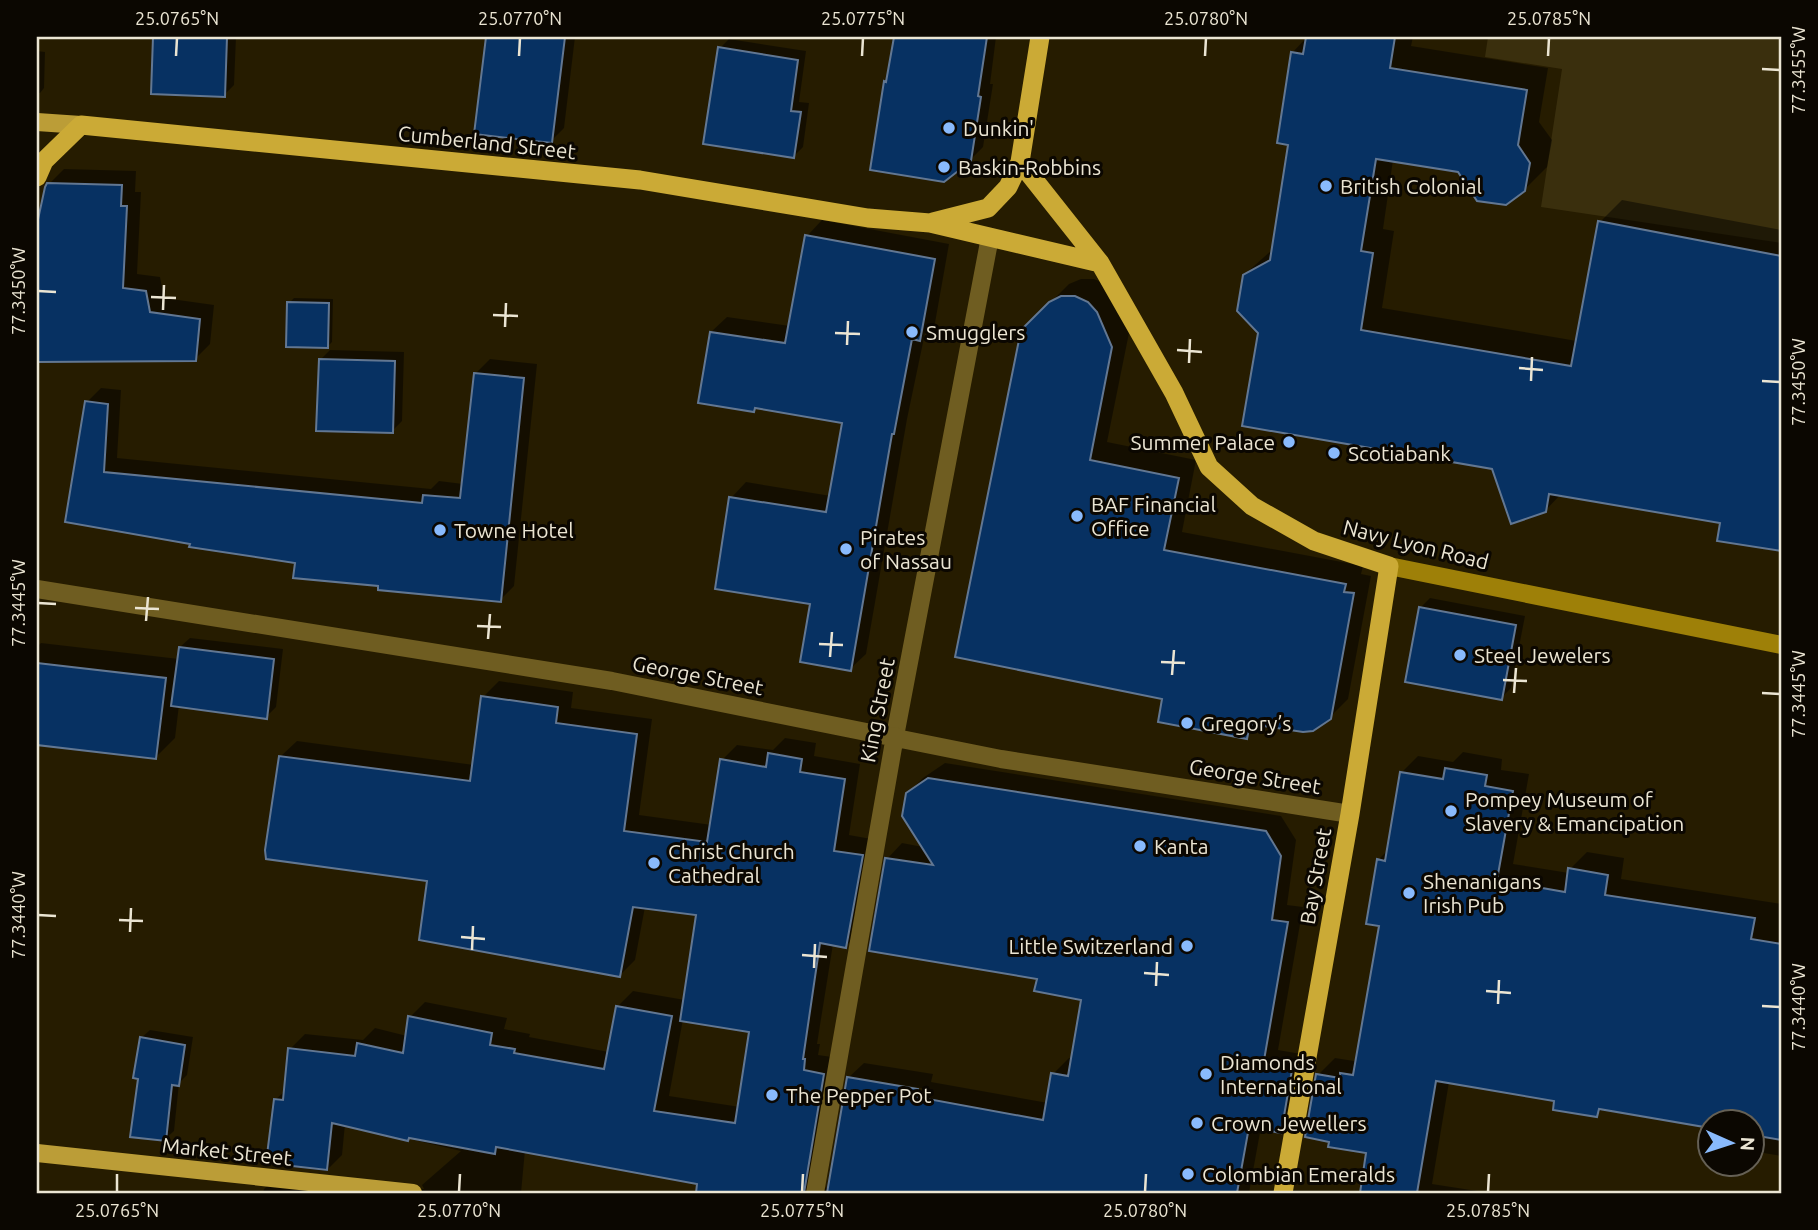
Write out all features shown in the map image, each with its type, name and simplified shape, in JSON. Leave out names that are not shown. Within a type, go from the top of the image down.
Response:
[{"type":"highway","points":[[1020,162],[1040,37]]},
{"type":"highway","points":[[37,177],[44,161],[81,125]]},
{"type":"highway","name":"Cumberland Street","points":[[81,125],[640,180],[868,218],[930,223],[1100,263]]},
{"type":"highway","name":"Cumberland Street","points":[[930,223],[988,208],[1008,187],[1020,162]]},
{"type":"highway","name":"Navy Lyon Road","points":[[1020,162],[1100,263],[1174,393],[1209,467],[1252,506],[1314,541],[1389,566]]},
{"type":"highway","name":"Bay Street","points":[[1283,1193],[1350,814],[1389,566]]},
{"type":"main road","name":"Cumberland Street","points":[[37,121],[81,125]]},
{"type":"main road","name":"Navy Lyon Road","points":[[1389,566],[1781,645]]},
{"type":"main road","name":"Market Street","points":[[37,1153],[371,1192],[413,1193]]},
{"type":"street","name":"King Street","points":[[815,1193],[895,736],[990,237]]},
{"type":"street","name":"George Street","points":[[37,589],[612,681],[1001,759],[1350,814]]},
{"type":"shaded area","points":[[1488,37],[1781,37],[1781,243],[1541,207],[1562,69],[1485,57]]},
{"type":"building","points":[[153,37],[227,37],[225,97],[151,94]]},
{"type":"building","points":[[486,37],[565,37],[552,143],[474,134]]},
{"type":"building","points":[[894,37],[987,37],[971,161],[944,182],[870,170]]},
{"type":"building","points":[[1306,37],[1395,37],[1390,68],[1527,90],[1518,145],[1530,163],[1525,191],[1506,205],[1477,201],[1458,172],[1376,159],[1361,251],[1373,253],[1361,330],[1571,366],[1598,221],[1781,256],[1781,551],[1717,541],[1720,523],[1549,494],[1546,512],[1511,524],[1492,469],[1242,426],[1258,333],[1237,311],[1243,275],[1270,260],[1288,145],[1277,143],[1291,52],[1303,54]]},
{"type":"building","points":[[718,47],[798,60],[791,111],[801,112],[794,158],[703,144]]},
{"type":"building","points":[[47,183],[122,185],[121,206],[127,206],[123,288],[146,291],[150,312],[200,319],[196,361],[37,362],[37,224]]},
{"type":"building","points":[[805,235],[935,259],[920,341],[912,339],[892,434],[851,671],[800,662],[810,604],[715,589],[729,497],[826,512],[842,423],[755,408],[754,412],[698,403],[710,332],[785,343]]},
{"type":"building","name":"BAF Financial Office","points":[[1061,296],[1075,296],[1088,302],[1097,312],[1112,347],[1090,460],[1179,478],[1164,550],[1346,584],[1344,592],[1354,593],[1331,719],[1313,731],[1250,724],[1247,739],[1158,722],[1162,699],[955,657],[1021,330],[1049,302]]},
{"type":"building","points":[[287,302],[329,303],[328,348],[286,347]]},
{"type":"building","points":[[319,359],[395,361],[393,433],[316,431]]},
{"type":"building","points":[[474,373],[524,378],[501,602],[378,590],[378,586],[293,578],[295,563],[189,547],[190,544],[65,522],[85,401],[108,404],[104,472],[422,503],[423,495],[460,498]]},
{"type":"building","name":"Steel Jewelers","points":[[1419,607],[1516,625],[1502,700],[1405,682]]},
{"type":"building","points":[[179,647],[274,659],[267,719],[171,706]]},
{"type":"building","points":[[37,663],[166,678],[156,759],[37,745]]},
{"type":"building","points":[[481,696],[558,707],[556,723],[637,734],[624,831],[707,842],[720,759],[766,767],[768,753],[802,759],[800,772],[845,779],[834,851],[863,855],[846,948],[820,943],[803,1059],[804,1070],[824,1074],[804,1193],[696,1193],[697,1184],[496,1147],[495,1154],[409,1138],[408,1141],[332,1123],[327,1170],[266,1163],[274,1099],[283,1100],[288,1048],[355,1056],[357,1043],[403,1053],[408,1016],[492,1033],[490,1045],[515,1049],[514,1053],[604,1069],[616,1006],[672,1016],[654,1111],[735,1123],[749,1032],[680,1021],[696,915],[633,907],[620,977],[419,940],[427,881],[266,859],[265,850],[279,756],[470,781]]},
{"type":"building","points":[[1445,768],[1487,775],[1485,786],[1513,791],[1497,880],[1565,892],[1568,868],[1608,875],[1605,895],[1755,918],[1751,939],[1781,944],[1781,1140],[1766,1137],[1766,1108],[1696,1108],[1696,1126],[1599,1109],[1597,1117],[1553,1110],[1554,1101],[1436,1081],[1417,1193],[1360,1193],[1366,1153],[1328,1147],[1329,1142],[1305,1137],[1316,1074],[1340,1078],[1340,1073],[1353,1075],[1379,926],[1366,924],[1377,859],[1385,861],[1400,772],[1443,779]]},
{"type":"building","points":[[928,778],[1266,831],[1281,856],[1272,920],[1288,922],[1263,1066],[1292,1070],[1281,1133],[1249,1127],[1237,1193],[827,1193],[847,1077],[918,1089],[917,1097],[1043,1120],[1051,1073],[1068,1076],[1081,1000],[1034,991],[1037,979],[869,951],[885,858],[933,865],[902,816],[906,793]]},
{"type":"building","points":[[140,1037],[185,1045],[179,1086],[172,1085],[166,1141],[130,1137],[138,1079],[133,1078]]},
{"type":"place","name":"Dunkin'","points":[[949,128]]},
{"type":"place","name":"Baskin-Robbins","points":[[944,167]]},
{"type":"place","name":"British Colonial","points":[[1326,186]]},
{"type":"place","name":"Smugglers","points":[[912,332]]},
{"type":"place","name":"Summer Palace","points":[[1289,442]]},
{"type":"place","name":"Scotiabank","points":[[1334,453]]},
{"type":"place","name":"BAF Financial Office","points":[[1077,516]]},
{"type":"place","name":"Towne Hotel","points":[[440,530]]},
{"type":"place","name":"Pirates of Nassau","points":[[846,549]]},
{"type":"place","name":"Steel Jewelers","points":[[1460,655]]},
{"type":"place","name":"Gregory’s","points":[[1187,723]]},
{"type":"place","name":"Pompey Museum of Slavery & Emancipation","points":[[1451,811]]},
{"type":"place","name":"Kanta","points":[[1140,846]]},
{"type":"place","name":"Christ Church Cathedral","points":[[654,863]]},
{"type":"place","name":"Shenanigans Irish Pub","points":[[1409,893]]},
{"type":"place","name":"Little Switzerland","points":[[1187,946]]},
{"type":"place","name":"Diamonds International","points":[[1206,1074]]},
{"type":"place","name":"The Pepper Pot","points":[[772,1095]]},
{"type":"place","name":"Crown Jewellers","points":[[1197,1123]]},
{"type":"place","name":"Colombian Emeralds","points":[[1188,1174]]}]
